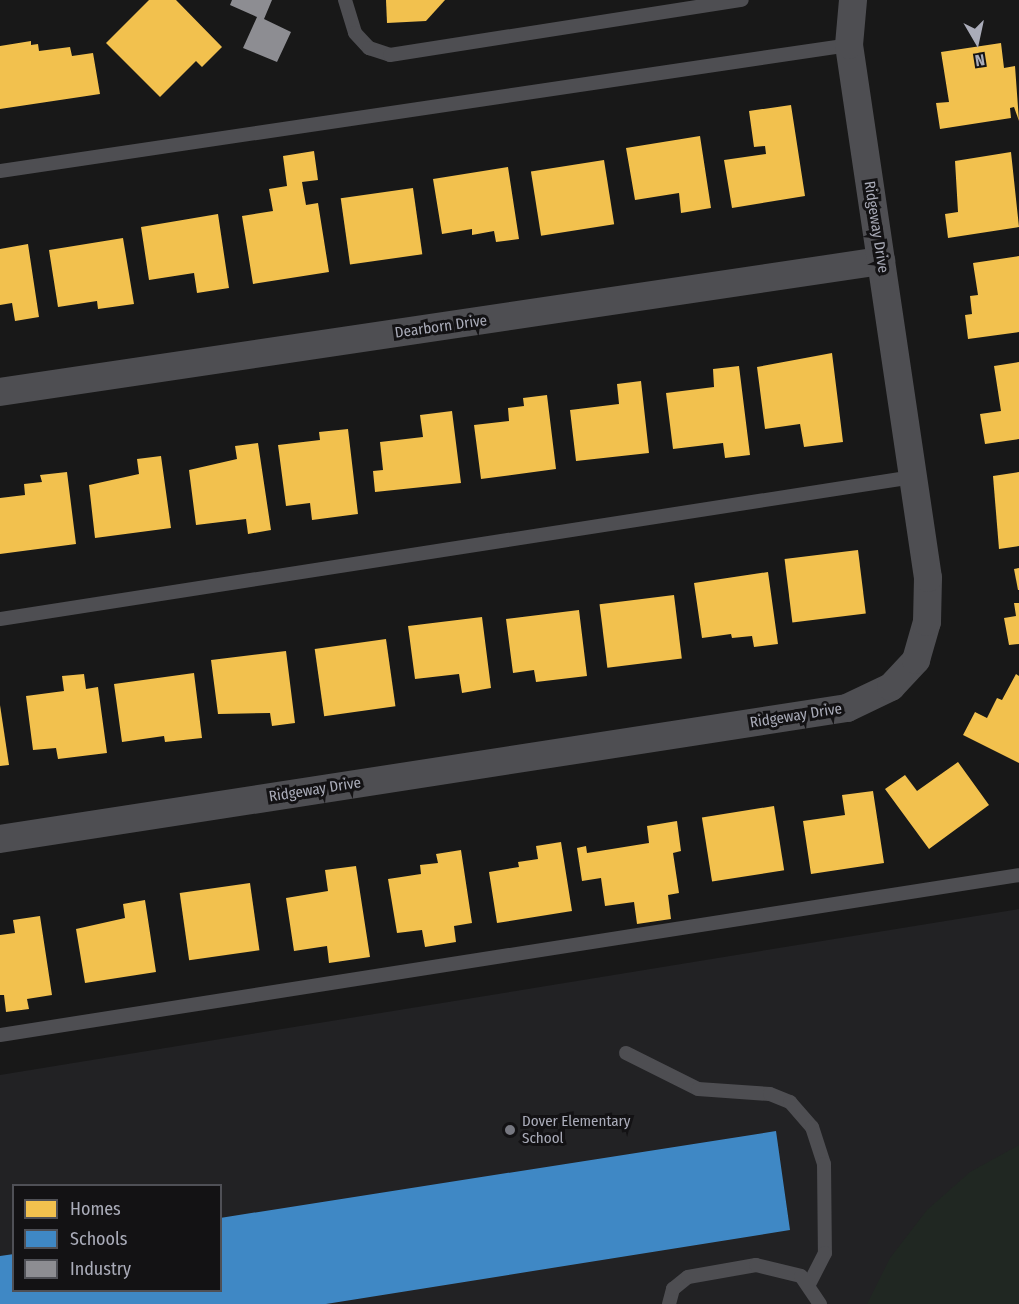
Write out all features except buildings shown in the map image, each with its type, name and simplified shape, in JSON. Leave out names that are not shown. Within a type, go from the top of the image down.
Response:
[{"type":"street","name":"Ridgeway Drive","points":[[0,839],[847,708],[891,687],[916,660],[927,622],[928,578],[849,45],[853,0]]},
{"type":"street","name":"Dearborn Drive","points":[[0,392],[881,261]]},
{"type":"lane","points":[[345,0],[355,33],[369,48],[390,55],[742,0]]},
{"type":"lane","points":[[0,171],[849,45]]},
{"type":"lane","points":[[0,619],[913,477]]},
{"type":"lane","points":[[0,1035],[1019,875]]},
{"type":"lane","points":[[626,1053],[698,1089],[770,1094],[790,1102],[812,1127],[824,1164],[825,1253],[809,1284]]},
{"type":"lane","points":[[669,1304],[673,1288],[688,1277],[756,1265],[801,1276],[809,1284],[820,1304]]},
{"type":"shaded area","name":"Dover Elementary School","points":[[1019,909],[1019,1304],[0,1304],[0,1075]]},
{"type":"shaded area","points":[[1019,1145],[1019,1304],[867,1304],[890,1258],[927,1210],[970,1172]]},
{"type":"place","name":"Dover Elementary School","points":[[510,1130]]}]
